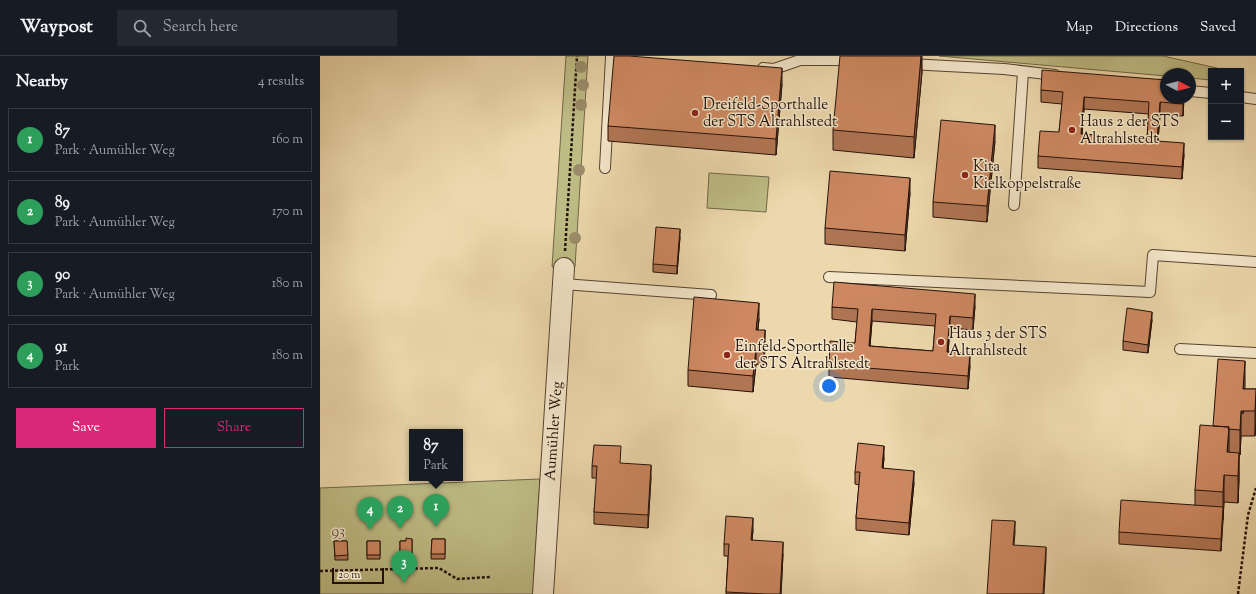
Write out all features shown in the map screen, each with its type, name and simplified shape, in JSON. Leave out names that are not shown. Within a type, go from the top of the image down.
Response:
[{"type":"street","name":"Aumühler Weg","points":[[543,594],[563,276]]},
{"type":"lane","points":[[605,168],[611,57],[634,59]]},
{"type":"lane","points":[[751,67],[774,69],[800,60],[865,61]]},
{"type":"lane","points":[[896,63],[1023,72],[1068,77]]},
{"type":"lane","points":[[1014,205],[1023,72]]},
{"type":"lane","points":[[1196,92],[1208,93]]},
{"type":"lane","points":[[1244,97],[1256,98]]},
{"type":"lane","points":[[829,277],[1150,292],[1153,255],[1256,262]]},
{"type":"lane","points":[[563,276],[711,295]]},
{"type":"lane","points":[[1180,349],[1256,353]]},
{"type":"path","points":[[563,276],[577,56]]},
{"type":"path","points":[[1238,594],[1247,523],[1256,488]]},
{"type":"path","points":[[320,571],[439,568],[457,579],[490,577]]},
{"type":"green space","points":[[566,56],[588,56],[575,267],[552,267]]},
{"type":"green space","points":[[939,56],[1163,56],[1217,68],[1208,68],[1208,80],[1196,79],[1196,68],[1160,68],[1160,75]]},
{"type":"green space","points":[[709,173],[769,177],[766,212],[707,208]]},
{"type":"green space","name":"93","points":[[540,479],[533,594],[320,594],[320,488]]},
{"type":"building","name":"Dreifeld-Sporthalle der STS Altrahlstedt","points":[[614,56],[782,68],[776,139],[608,126]]},
{"type":"building","points":[[840,56],[921,56],[914,137],[833,130]]},
{"type":"building","points":[[1042,70],[1160,80],[1157,141],[1184,143],[1182,167],[1038,156],[1040,131],[1059,132],[1063,92],[1041,90]],"holes":[[[1084,97],[1149,102],[1147,139],[1081,134]]]},
{"type":"building","points":[[941,120],[995,125],[987,206],[933,202]]},
{"type":"building","points":[[830,171],[910,178],[905,235],[825,228]]},
{"type":"building","points":[[656,227],[680,229],[677,266],[653,264]]},
{"type":"building","points":[[834,282],[975,294],[973,318],[950,316],[947,352],[970,353],[968,376],[829,365],[830,341],[855,343],[858,309],[832,307]],"holes":[[[872,309],[936,314],[933,351],[869,346]]]},
{"type":"building","name":"Einfeld-Sporthalle der STS Altrahlstedt","points":[[694,297],[759,303],[756,330],[765,330],[764,349],[756,349],[753,376],[688,370]]},
{"type":"building","points":[[1127,308],[1152,312],[1148,345],[1123,341]]},
{"type":"building","points":[[1218,359],[1245,361],[1243,389],[1256,389],[1255,411],[1241,411],[1240,430],[1228,429],[1229,427],[1213,426]]},
{"type":"building","points":[[1200,425],[1229,427],[1227,452],[1239,453],[1238,476],[1224,475],[1223,492],[1195,490]]},
{"type":"building","points":[[858,443],[884,446],[882,468],[914,471],[909,523],[856,518],[860,472],[855,472]]},
{"type":"building","points":[[594,445],[621,446],[620,463],[651,465],[648,515],[594,512],[597,466],[592,466]]},
{"type":"building","points":[[1121,500],[1223,507],[1221,539],[1119,532]]},
{"type":"building","points":[[726,516],[753,518],[751,540],[783,542],[780,594],[726,592],[729,544],[724,544]]},
{"type":"building","points":[[992,520],[1015,521],[1013,545],[1046,547],[1043,594],[987,594]]},
{"type":"building","points":[[406,538],[412,539],[412,555],[400,555],[400,541],[406,541]]},
{"type":"building","points":[[432,539],[445,539],[445,554],[431,554]]},
{"type":"building","points":[[334,541],[347,541],[348,555],[335,556]]},
{"type":"building","points":[[367,541],[380,541],[380,555],[367,555]]},
{"type":"place","name":"Dreifeld-Sporthalle der STS Altrahlstedt","points":[[695,113]]},
{"type":"place","name":"Haus 2 der STS Altrahlstedt","points":[[1072,130]]},
{"type":"place","name":"Kita Kielkoppelstraße","points":[[965,175]]},
{"type":"place","name":"Haus 3 der STS Altrahlstedt","points":[[941,342]]},
{"type":"place","name":"Einfeld-Sporthalle der STS Altrahlstedt","points":[[727,355]]},
{"type":"place","name":"87","points":[[436,527]]},
{"type":"place","name":"89","points":[[400,529]]},
{"type":"place","name":"91","points":[[370,530]]},
{"type":"place","name":"90","points":[[404,583]]}]
